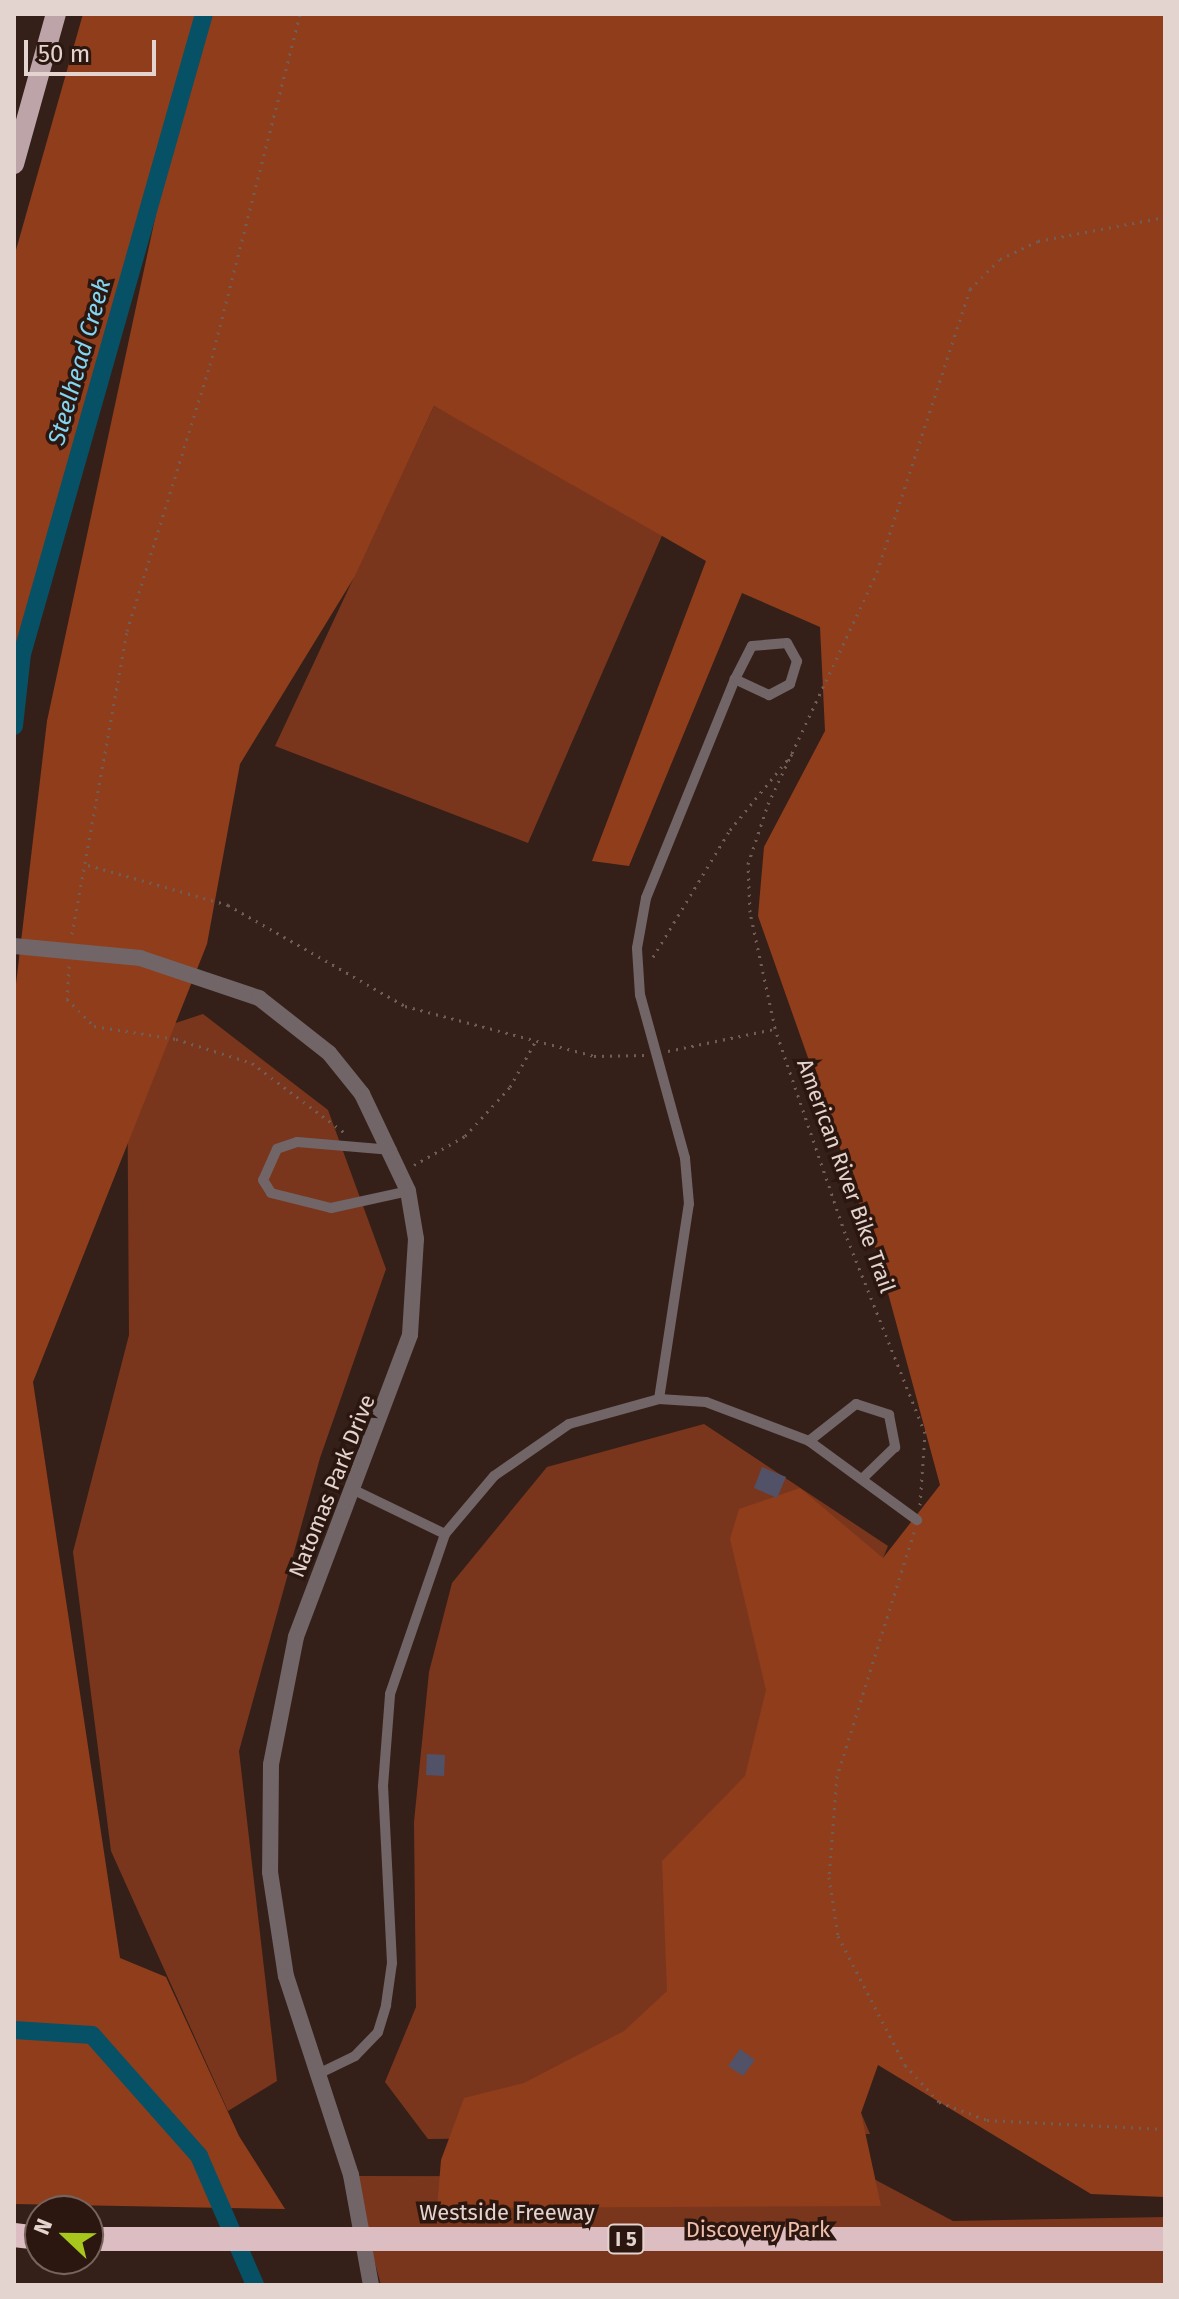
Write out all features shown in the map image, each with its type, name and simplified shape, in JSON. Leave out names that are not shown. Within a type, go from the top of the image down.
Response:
[{"type":"highway","name":"Westside Freeway","points":[[104,2239],[1165,2239]]},
{"type":"main road","points":[[14,164],[56,14]]},
{"type":"street","name":"Natomas Park Drive","points":[[14,946],[105,955],[222,981],[294,1021],[362,1094],[392,1150],[408,1191],[416,1239],[410,1335],[296,1637],[271,1765],[270,1872],[286,1976],[351,2175],[371,2285]]},
{"type":"lane","points":[[659,1399],[689,1204],[685,1158],[640,995],[637,948],[646,898],[735,679],[752,646],[770,639],[787,643],[797,661],[790,684],[769,695],[735,679]]},
{"type":"lane","points":[[392,1150],[297,1142],[277,1149],[263,1180],[271,1193],[331,1208],[408,1191]]},
{"type":"lane","points":[[316,2075],[350,2061],[378,2032],[386,2005],[392,1950],[383,1786],[390,1694],[445,1534],[525,1448],[569,1424],[659,1399],[706,1402],[809,1441],[917,1520]]},
{"type":"lane","points":[[809,1441],[856,1404],[889,1415],[895,1447],[862,1479]]},
{"type":"lane","points":[[354,1490],[445,1534]]},
{"type":"path","points":[[71,938],[88,865],[127,631],[210,365],[300,14]]},
{"type":"path","name":"American River Bike Trail","points":[[1165,217],[1038,241],[1000,259],[970,289],[908,488],[748,864],[750,912],[775,1028],[845,1233],[925,1433],[917,1520],[837,1776],[829,1877],[838,1936],[905,2065],[939,2102],[987,2120],[1165,2129]]},
{"type":"path","points":[[651,961],[730,830],[799,746]]},
{"type":"path","points":[[88,865],[228,905],[405,1006],[594,1056],[656,1053],[775,1028]]},
{"type":"path","points":[[70,954],[67,999],[94,1026],[252,1063],[339,1124],[357,1149]]},
{"type":"path","points":[[401,1172],[465,1136],[510,1087],[535,1042]]},
{"type":"green space","points":[[434,406],[664,531],[528,843],[275,746]]},
{"type":"green space","points":[[203,1014],[328,1110],[386,1269],[320,1458],[239,1751],[277,2081],[228,2111],[111,1851],[73,1552],[129,1335],[127,1039]]},
{"type":"green space","points":[[704,1424],[888,1546],[819,1715],[775,1910],[870,2134],[428,2139],[385,2082],[416,2007],[414,1822],[429,1672],[452,1583],[547,1467]]},
{"type":"green space","name":"Discovery Park","points":[[351,2176],[870,2177],[953,2221],[1165,2217],[1165,2285],[381,2285]]},
{"type":"shaded area","points":[[83,14],[197,14],[14,696],[14,257]]},
{"type":"shaded area","points":[[199,14],[1165,14],[1165,2197],[1091,2194],[878,2065],[861,2113],[881,2206],[437,2208],[441,2160],[464,2098],[524,2083],[624,2031],[667,1991],[662,1861],[745,1776],[766,1690],[730,1539],[739,1509],[800,1488],[883,1558],[940,1485],[878,1256],[758,916],[764,847],[825,731],[820,627],[742,593],[629,866],[592,861],[706,561],[434,406],[355,576],[240,764],[207,944],[33,1382],[120,1958],[166,1977],[239,2136],[285,2209],[104,2206],[104,2195],[24,2195],[24,2204],[14,2204],[14,1001],[47,721]]},
{"type":"building","points":[[762,1467],[786,1477],[777,1498],[754,1488]]},
{"type":"building","points":[[427,1754],[445,1755],[444,1776],[426,1775]]},
{"type":"building","points":[[740,2049],[755,2060],[743,2076],[728,2066]]},
{"type":"waterway","name":"Steelhead Creek","points":[[14,726],[22,654],[204,14]]},
{"type":"waterway","name":"Steelhead Creek","points":[[14,2030],[92,2035],[199,2156],[255,2285]]}]
